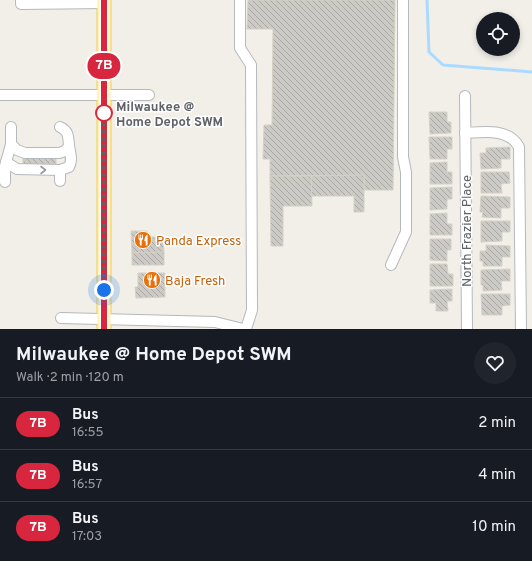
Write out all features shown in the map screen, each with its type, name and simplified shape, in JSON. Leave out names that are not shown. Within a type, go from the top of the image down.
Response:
[{"type":"main road","points":[[104,1],[104,324]]},
{"type":"street","points":[[21,0],[21,4],[104,1]]},
{"type":"street","points":[[61,318],[104,324],[215,322],[245,329],[252,310],[251,65],[240,48],[240,0]]},
{"type":"street","points":[[391,265],[406,232],[406,172],[403,157],[403,0]]},
{"type":"street","points":[[0,95],[148,95]]},
{"type":"street","name":"North Frazier Place","points":[[465,96],[467,329]]},
{"type":"street","points":[[6,162],[17,169],[60,170],[69,167],[72,153],[69,146],[68,134],[65,129],[60,126]]},
{"type":"street","points":[[5,182],[5,166],[10,144],[10,127]]},
{"type":"street","points":[[466,133],[493,132],[505,134],[516,141],[519,147],[521,329]]},
{"type":"street","points":[[10,144],[17,150],[25,152],[59,152],[65,151],[69,146]]},
{"type":"street","points":[[60,170],[60,181]]},
{"type":"building","points":[[248,0],[395,0],[393,190],[364,190],[364,175],[270,176],[270,159],[263,159],[264,125],[272,125],[273,29],[247,29]]},
{"type":"building","points":[[429,112],[447,112],[447,122],[451,122],[451,133],[430,134]]},
{"type":"building","points":[[429,137],[452,137],[452,149],[447,149],[447,159],[430,159]]},
{"type":"building","points":[[510,147],[510,159],[501,159],[501,168],[481,169],[480,153],[486,153],[486,148]]},
{"type":"building","points":[[23,157],[56,157],[56,164],[23,164]]},
{"type":"building","points":[[447,162],[447,172],[452,172],[452,184],[430,184],[430,163]]},
{"type":"building","points":[[481,172],[509,172],[510,183],[501,184],[502,193],[481,193]]},
{"type":"building","points":[[364,175],[364,212],[354,212],[354,196],[311,196],[311,176]]},
{"type":"building","points":[[270,176],[311,176],[312,206],[283,206],[283,246],[271,246]]},
{"type":"building","points":[[452,187],[452,199],[447,199],[447,209],[430,210],[430,188]]},
{"type":"building","points":[[481,196],[510,197],[510,208],[501,208],[501,218],[482,217],[483,212],[480,212]]},
{"type":"building","points":[[447,213],[447,224],[452,224],[452,235],[430,235],[430,214]]},
{"type":"building","points":[[481,221],[510,221],[510,232],[502,232],[502,241],[481,242]]},
{"type":"building","name":"Panda Express","points":[[131,231],[147,231],[147,237],[155,237],[155,242],[163,242],[164,252],[132,253]]},
{"type":"building","points":[[430,239],[451,239],[451,250],[447,250],[447,261],[430,260]]},
{"type":"building","points":[[486,245],[510,246],[510,257],[502,257],[502,266],[483,266],[483,261],[480,261],[480,251],[486,251]]},
{"type":"building","points":[[164,252],[164,265],[132,265],[132,253]]},
{"type":"building","points":[[430,264],[447,264],[448,274],[453,274],[453,286],[430,286]]},
{"type":"building","points":[[510,269],[510,281],[501,281],[502,290],[483,291],[483,285],[481,285],[481,270]]},
{"type":"building","name":"Baja Fresh","points":[[138,273],[165,273],[165,297],[136,298],[135,287],[138,287]]},
{"type":"building","points":[[452,289],[452,301],[447,301],[448,311],[436,311],[436,303],[430,303],[430,290]]},
{"type":"building","points":[[481,294],[510,294],[510,305],[502,306],[502,315],[482,315]]},
{"type":"waterway","points":[[427,0],[429,52],[443,65],[532,72]]},
{"type":"bus line","name":"7B","points":[[104,0],[104,329]]},
{"type":"place","name":"Milwaukee @ Home Depot SWM","points":[[104,113]]},
{"type":"place","name":"Panda Express","points":[[143,240]]},
{"type":"place","name":"Baja Fresh","points":[[152,280]]},
{"type":"route","points":[[104,113],[104,108],[104,290]]}]
